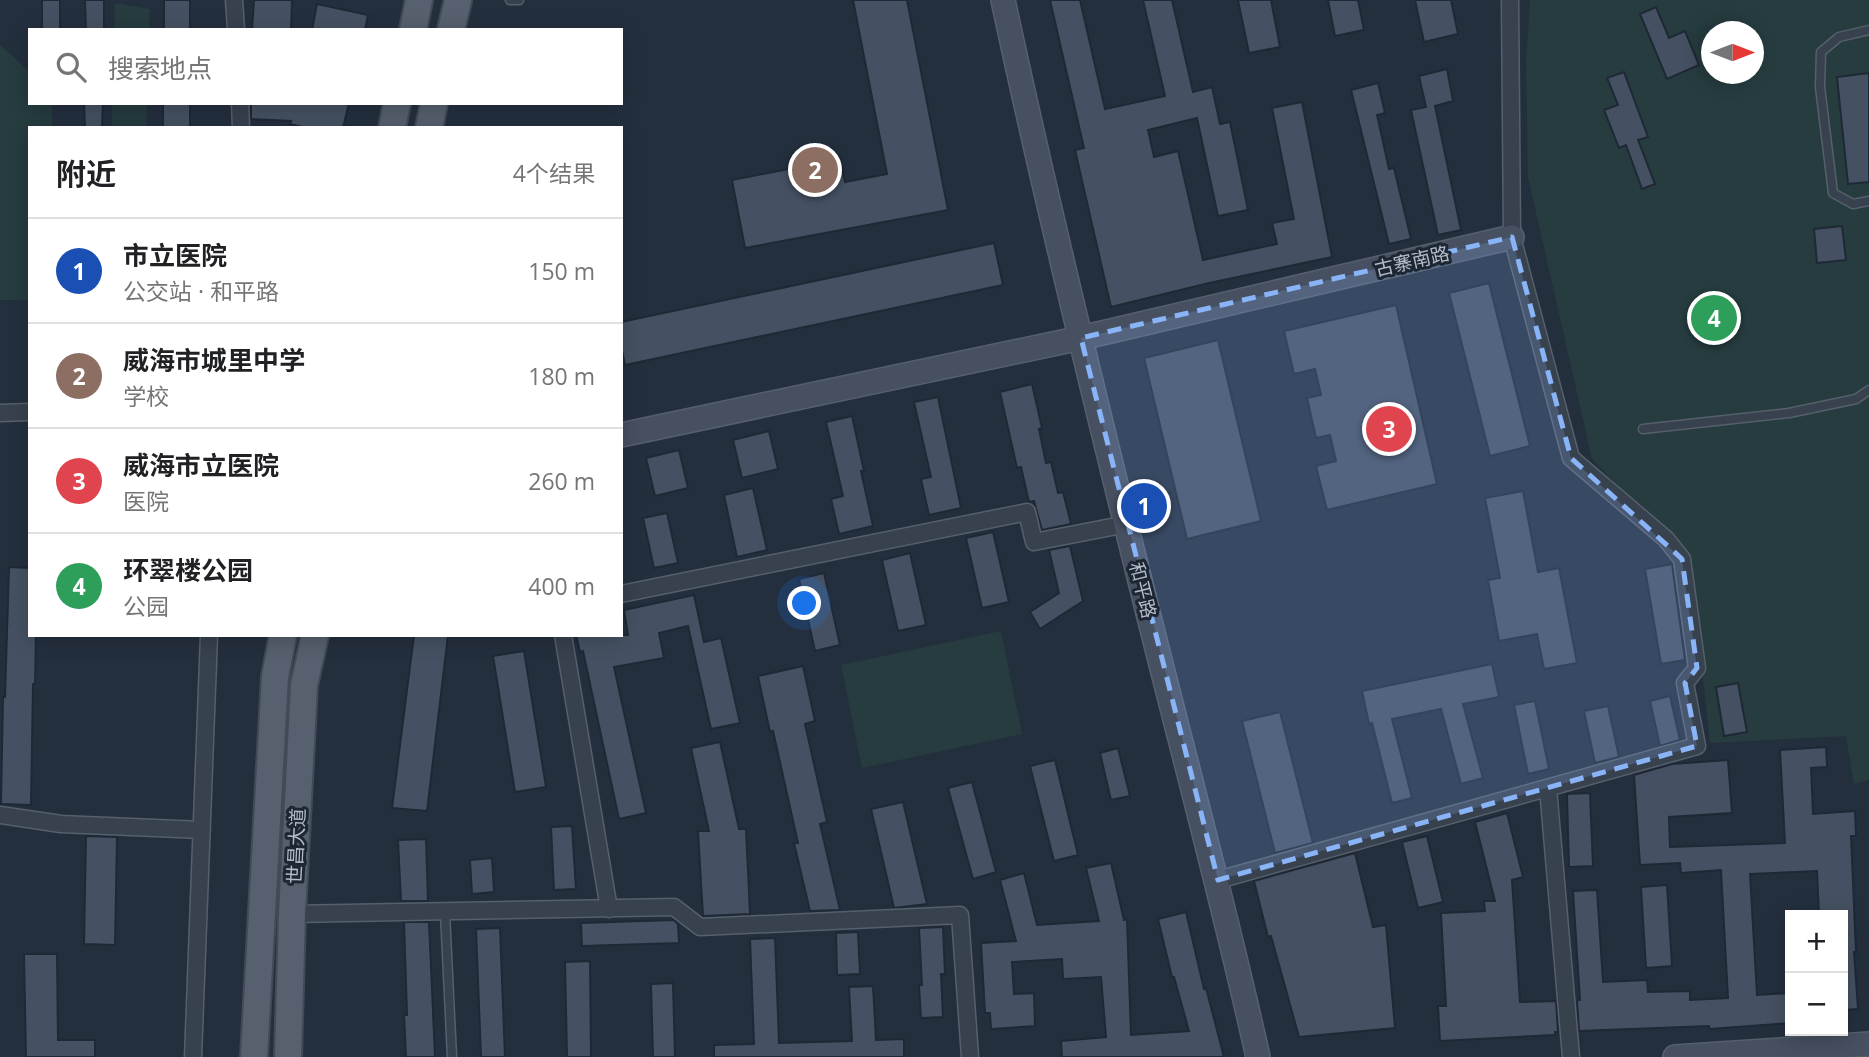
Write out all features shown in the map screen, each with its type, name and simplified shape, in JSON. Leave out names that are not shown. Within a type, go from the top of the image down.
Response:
[{"type":"main road","points":[[413,28],[419,0]]},
{"type":"main road","points":[[451,28],[458,0]]},
{"type":"main road","points":[[391,126],[397,105]]},
{"type":"main road","points":[[429,126],[435,105]]},
{"type":"main road","name":"世昌大道","points":[[254,1057],[275,677],[283,637]]},
{"type":"main road","name":"世昌大道","points":[[288,1057],[292,914],[304,685],[315,637]]},
{"type":"street","points":[[234,0],[236,28]]},
{"type":"street","name":"和平路","points":[[1003,0],[1081,338],[1218,880],[1258,1057]]},
{"type":"street","points":[[1218,880],[1697,746],[1685,683],[1697,668],[1682,559],[1666,539],[1572,457],[1512,237],[1510,0]]},
{"type":"street","points":[[240,105],[241,126]]},
{"type":"street","name":"古寨南路","points":[[623,435],[1081,338],[1512,237]]},
{"type":"street","points":[[0,413],[28,412]]},
{"type":"street","points":[[623,594],[1027,512],[1034,542],[1127,524]]},
{"type":"street","points":[[193,1057],[209,637]]},
{"type":"street","points":[[563,637],[609,909]]},
{"type":"street","points":[[1548,788],[1571,1057]]},
{"type":"street","points":[[0,815],[61,824],[202,830]]},
{"type":"street","points":[[292,914],[674,908],[700,927],[960,915],[970,1057]]},
{"type":"street","points":[[238,1057],[256,1024]]},
{"type":"street","points":[[1675,1057],[1869,1044]]},
{"type":"lane","points":[[510,0],[519,0]]},
{"type":"lane","points":[[1869,30],[1839,37],[1821,52],[1820,87],[1833,193],[1853,204],[1869,201]]},
{"type":"lane","points":[[1643,429],[1789,413],[1856,399],[1869,390]]},
{"type":"lane","points":[[445,913],[452,1057]]},
{"type":"highlighted area","points":[[1512,237],[1571,458],[1682,559],[1697,668],[1685,683],[1697,746],[1218,880],[1081,338]]},
{"type":"green space","points":[[1530,0],[1869,0],[1869,780],[1854,784],[1846,736],[1710,743],[1690,559],[1592,459],[1528,177],[1526,62]]},
{"type":"green space","points":[[115,3],[150,9],[149,28],[114,28]]},
{"type":"green space","points":[[0,45],[28,70],[28,105],[52,105],[52,126],[28,126],[28,300],[0,300]]},
{"type":"green space","points":[[112,105],[147,105],[146,126],[112,126]]},
{"type":"green space","points":[[1001,631],[1022,734],[862,768],[841,665]]},
{"type":"building","points":[[42,0],[60,0],[60,28],[42,28]]},
{"type":"building","points":[[85,0],[104,0],[104,28],[86,28]]},
{"type":"building","points":[[164,0],[190,0],[190,28],[164,28]]},
{"type":"building","points":[[254,0],[292,0],[291,28],[252,28]]},
{"type":"building","points":[[853,0],[907,0],[948,210],[745,248],[732,180],[840,159],[845,182],[887,174]]},
{"type":"building","points":[[1050,0],[1080,0],[1105,109],[1165,96],[1143,0],[1172,0],[1193,92],[1212,87],[1220,124],[1230,122],[1248,210],[1218,216],[1197,118],[1148,130],[1154,157],[1178,151],[1203,260],[1277,244],[1272,223],[1294,219],[1272,108],[1302,102],[1332,257],[1111,307],[1075,150],[1084,148]]},
{"type":"building","points":[[1238,0],[1271,0],[1280,47],[1249,53]]},
{"type":"building","points":[[1328,0],[1358,0],[1364,30],[1335,36]]},
{"type":"building","points":[[1415,0],[1451,0],[1458,34],[1424,42]]},
{"type":"building","points":[[317,4],[368,15],[365,28],[312,28]]},
{"type":"building","points":[[1656,7],[1669,38],[1685,31],[1699,65],[1667,79],[1640,14]]},
{"type":"building","points":[[1447,69],[1453,101],[1435,106],[1461,230],[1438,235],[1411,110],[1426,107],[1419,76]]},
{"type":"building","points":[[1624,72],[1648,137],[1638,140],[1655,184],[1642,189],[1626,145],[1619,148],[1604,110],[1618,105],[1607,78]]},
{"type":"building","points":[[1869,73],[1869,182],[1848,184],[1837,77]]},
{"type":"building","points":[[1378,83],[1385,113],[1377,115],[1389,169],[1394,168],[1411,239],[1389,244],[1351,90]]},
{"type":"building","points":[[84,105],[103,105],[102,126],[85,126]]},
{"type":"building","points":[[163,105],[190,105],[190,126],[163,126]]},
{"type":"building","points":[[251,105],[349,105],[343,126],[298,126],[290,124],[291,121],[251,119]]},
{"type":"building","points":[[1842,226],[1846,260],[1817,263],[1814,229]]},
{"type":"building","points":[[994,243],[1003,285],[625,365],[623,322]]},
{"type":"building","points":[[1489,283],[1530,446],[1490,456],[1449,293]]},
{"type":"building","points":[[1396,305],[1437,484],[1327,510],[1316,466],[1336,461],[1330,435],[1316,438],[1307,398],[1321,395],[1315,369],[1294,374],[1284,331]]},
{"type":"building","points":[[1218,340],[1261,521],[1187,539],[1144,358]]},
{"type":"building","points":[[1032,384],[1042,428],[1039,429],[1046,463],[1051,462],[1058,493],[1063,492],[1071,524],[1042,530],[1034,501],[1029,502],[1021,467],[1017,468],[1000,392]]},
{"type":"building","points":[[938,397],[961,508],[929,515],[921,479],[931,477],[914,402]]},
{"type":"building","points":[[852,416],[873,526],[839,534],[831,499],[843,496],[826,422]]},
{"type":"building","points":[[769,431],[778,469],[742,478],[733,440]]},
{"type":"building","points":[[679,450],[688,488],[655,496],[646,458]]},
{"type":"building","points":[[753,488],[767,550],[737,557],[724,495]]},
{"type":"building","points":[[1523,491],[1538,572],[1559,568],[1577,663],[1544,669],[1537,634],[1499,641],[1488,580],[1500,578],[1485,498]]},
{"type":"building","points":[[667,513],[678,563],[654,568],[643,518]]},
{"type":"building","points":[[993,532],[1009,602],[982,608],[966,538]]},
{"type":"building","points":[[1070,546],[1083,601],[1040,629],[1030,612],[1059,593],[1049,550]]},
{"type":"building","points":[[910,553],[926,625],[898,631],[882,560]]},
{"type":"building","points":[[1672,564],[1685,660],[1661,664],[1645,569]]},
{"type":"building","points":[[9,567],[28,568],[28,637],[36,637],[31,805],[1,804]]},
{"type":"building","points":[[824,573],[840,645],[815,651],[799,579]]},
{"type":"building","points":[[694,595],[704,642],[721,638],[740,723],[711,729],[688,626],[659,633],[664,658],[614,667],[646,813],[619,819],[583,651],[580,652],[576,637],[628,635],[624,610]]},
{"type":"building","points":[[414,637],[448,637],[427,811],[392,808]]},
{"type":"building","points":[[524,651],[546,787],[515,792],[493,656]]},
{"type":"building","points":[[1492,664],[1499,697],[1463,704],[1483,778],[1461,784],[1441,709],[1392,719],[1412,798],[1392,803],[1362,691]]},
{"type":"building","points":[[803,666],[815,721],[805,724],[827,822],[820,824],[840,910],[810,911],[794,843],[798,843],[758,676]]},
{"type":"building","points":[[1738,683],[1747,732],[1724,736],[1716,687]]},
{"type":"building","points":[[1670,696],[1680,740],[1660,746],[1650,701]]},
{"type":"building","points":[[1535,701],[1549,769],[1528,774],[1514,705]]},
{"type":"building","points":[[1608,706],[1619,757],[1595,763],[1584,711]]},
{"type":"building","points":[[1280,712],[1313,843],[1275,853],[1242,721]]},
{"type":"building","points":[[720,742],[739,829],[746,829],[750,914],[703,916],[698,831],[709,831],[691,748]]},
{"type":"building","points":[[1826,747],[1827,767],[1811,768],[1813,814],[1855,811],[1856,836],[1851,836],[1858,1009],[1848,1010],[1848,910],[1819,910],[1817,871],[1750,874],[1757,995],[1785,993],[1785,1023],[1710,1029],[1709,1026],[1579,1031],[1577,1000],[1580,1000],[1573,891],[1597,890],[1603,982],[1647,980],[1648,992],[1690,991],[1690,1000],[1728,998],[1721,870],[1681,873],[1680,863],[1640,865],[1634,775],[1672,764],[1728,760],[1732,813],[1669,817],[1670,847],[1785,843],[1780,750]]},
{"type":"building","points":[[1118,748],[1130,796],[1111,800],[1100,753]]},
{"type":"building","points":[[1055,760],[1078,855],[1054,861],[1030,766]]},
{"type":"building","points":[[972,782],[996,872],[973,879],[948,788]]},
{"type":"building","points":[[1590,793],[1593,866],[1569,867],[1567,794]]},
{"type":"building","points":[[903,802],[927,904],[894,908],[871,809]]},
{"type":"building","points":[[1507,813],[1523,877],[1512,880],[1520,1002],[1556,1001],[1558,1032],[1555,1032],[1555,1035],[1440,1041],[1438,1006],[1446,1006],[1441,913],[1485,911],[1484,901],[1495,901],[1475,822]]},
{"type":"building","points":[[572,826],[576,889],[554,890],[551,827]]},
{"type":"building","points":[[86,836],[117,837],[115,945],[84,944]]},
{"type":"building","points":[[1427,836],[1443,902],[1418,908],[1402,842]]},
{"type":"building","points":[[426,839],[428,901],[401,901],[398,840]]},
{"type":"building","points":[[1355,853],[1373,927],[1386,925],[1395,1028],[1299,1037],[1254,881]]},
{"type":"building","points":[[492,858],[494,892],[472,894],[470,860]]},
{"type":"building","points":[[1111,863],[1124,920],[1127,919],[1131,1035],[1189,1031],[1158,919],[1186,912],[1204,989],[1206,988],[1224,1057],[1062,1057],[1061,1041],[1106,1037],[1101,977],[1063,979],[1062,959],[1012,962],[1014,994],[1034,993],[1035,1026],[991,1029],[990,1013],[985,1013],[981,943],[1016,941],[1000,880],[1024,873],[1037,925],[1099,921],[1086,868]]},
{"type":"building","points":[[1667,885],[1672,966],[1646,968],[1641,887]]},
{"type":"building","points":[[674,920],[678,924],[679,943],[582,946],[581,923]]},
{"type":"building","points":[[404,922],[429,922],[435,1057],[406,1057]]},
{"type":"building","points":[[943,927],[943,1017],[921,1018],[919,928]]},
{"type":"building","points":[[500,928],[505,1057],[481,1057],[476,929]]},
{"type":"building","points":[[858,932],[860,974],[837,975],[836,933]]},
{"type":"building","points":[[775,938],[779,1043],[852,1041],[849,987],[873,986],[876,1040],[904,1039],[904,1057],[714,1057],[714,1045],[754,1044],[750,939]]},
{"type":"building","points":[[24,954],[57,954],[58,1040],[95,1040],[95,1057],[26,1057]]},
{"type":"building","points":[[590,961],[591,1057],[567,1057],[565,962]]},
{"type":"building","points":[[673,983],[675,1057],[653,1057],[651,984]]},
{"type":"place","name":"威海市城里中学","points":[[815,170]]},
{"type":"place","name":"环翠楼公园","points":[[1714,318]]},
{"type":"place","name":"威海市立医院","points":[[1389,429]]},
{"type":"place","name":"市立医院","points":[[1144,506]]}]
